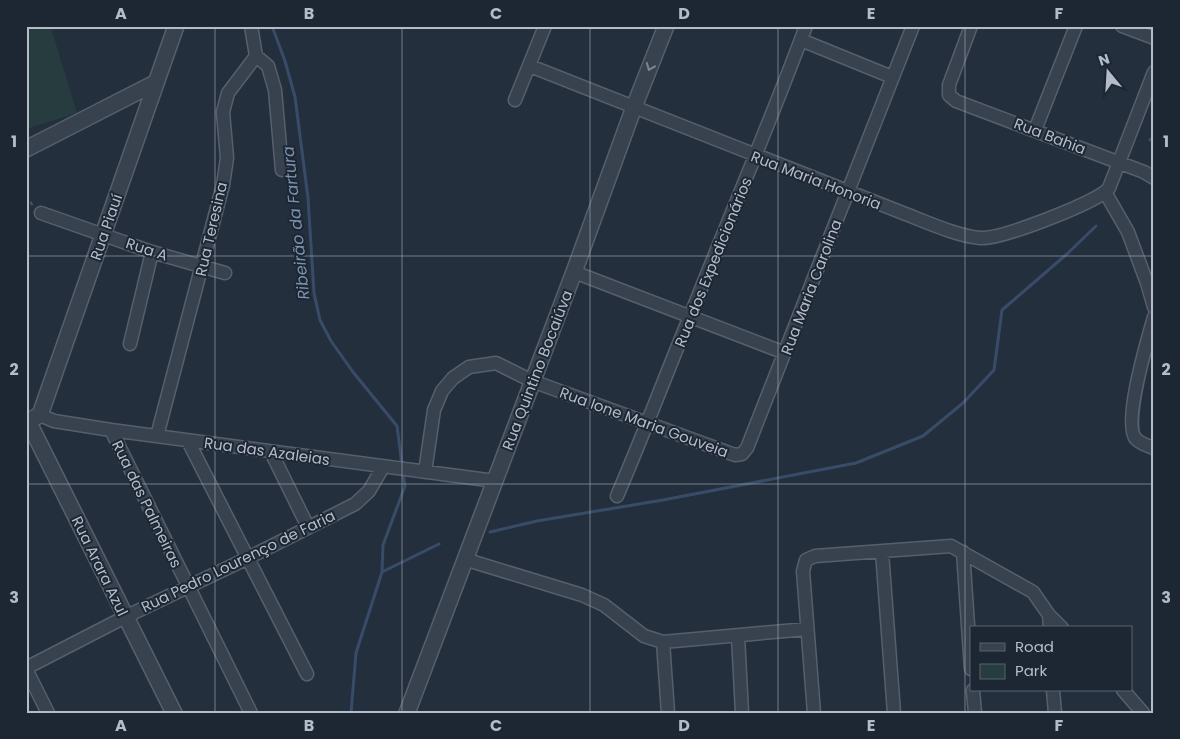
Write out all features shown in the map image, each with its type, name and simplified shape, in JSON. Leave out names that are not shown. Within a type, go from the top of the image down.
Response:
[{"type":"street","name":"Rua Piauí","points":[[31,418],[103,235],[176,26]]},
{"type":"street","points":[[251,26],[256,56],[268,66],[275,90],[282,170]]},
{"type":"street","points":[[515,100],[545,26]]},
{"type":"street","name":"Rua Quintino Bocaiúva","points":[[407,713],[666,26]]},
{"type":"street","name":"Rua dos Expedicionários","points":[[617,496],[648,424],[806,26]]},
{"type":"street","name":"Rua Maria Carolina","points":[[734,455],[742,454],[747,448],[786,353],[913,26]]},
{"type":"street","name":"Rua Bahia","points":[[971,26],[949,84],[949,94],[956,101],[1118,162],[1151,172]]},
{"type":"street","points":[[1035,130],[1076,26]]},
{"type":"street","points":[[1122,26],[1154,38]]},
{"type":"street","points":[[801,40],[892,77]]},
{"type":"street","name":"Rua Teresina","points":[[157,436],[203,266],[222,185],[227,158],[222,112],[228,93],[256,56]]},
{"type":"street","name":"Rua Maria Honoria","points":[[530,66],[847,192],[938,226],[979,238],[1016,230],[1068,210],[1105,192]]},
{"type":"street","points":[[1154,72],[1109,188],[1105,192],[1128,232],[1148,283],[1154,307]]},
{"type":"street","points":[[26,148],[155,83]]},
{"type":"street","name":"Rua A","points":[[41,213],[152,252],[225,273]]},
{"type":"street","points":[[130,344],[152,252]]},
{"type":"street","points":[[574,272],[786,353]]},
{"type":"street","points":[[1154,318],[1140,367],[1132,419],[1135,439],[1144,445],[1154,448]]},
{"type":"street","name":"Rua Ione Maria Gouveia","points":[[425,472],[434,410],[442,391],[453,378],[469,366],[496,363],[532,381],[734,455]]},
{"type":"street","name":"Rua das Azaleias","points":[[31,418],[188,441],[495,481]]},
{"type":"street","name":"Rua Arara Azul","points":[[31,418],[125,617],[174,713]]},
{"type":"street","name":"Rua das Palmeiras","points":[[111,430],[252,713]]},
{"type":"street","points":[[188,441],[307,674]]},
{"type":"street","points":[[271,452],[308,527]]},
{"type":"street","name":"Rua Pedro Lourenço de Faria","points":[[26,668],[355,504],[369,491],[387,467]]},
{"type":"street","points":[[814,713],[803,571],[806,560],[815,556],[951,546],[1032,592],[1060,626]]},
{"type":"street","points":[[882,552],[894,713]]},
{"type":"street","points":[[962,552],[970,656]]},
{"type":"street","points":[[464,559],[582,595],[604,605],[644,636],[662,642],[807,629]]},
{"type":"street","points":[[1049,614],[1050,626]]},
{"type":"street","points":[[738,636],[742,713]]},
{"type":"street","points":[[662,642],[668,713]]},
{"type":"street","points":[[26,668],[48,713]]},
{"type":"street","points":[[973,692],[974,713]]},
{"type":"street","points":[[1053,692],[1055,713]]},
{"type":"street","points":[[1125,692],[1144,713]]},
{"type":"green space","points":[[26,26],[55,26],[51,28],[77,113],[26,129]]},
{"type":"waterway","name":"Ribeirão da Fartura","points":[[272,26],[285,61],[295,97],[308,198],[314,293],[320,320],[331,341],[353,372],[397,426],[402,465]]},
{"type":"waterway","points":[[1150,140],[1154,136]]},
{"type":"waterway","points":[[490,532],[537,521],[663,500],[856,463],[923,436],[963,403],[994,370],[1002,310],[1096,226]]},
{"type":"waterway","points":[[351,713],[356,653],[382,572],[383,545],[405,486],[403,472]]},
{"type":"waterway","points":[[382,572],[439,544]]}]
